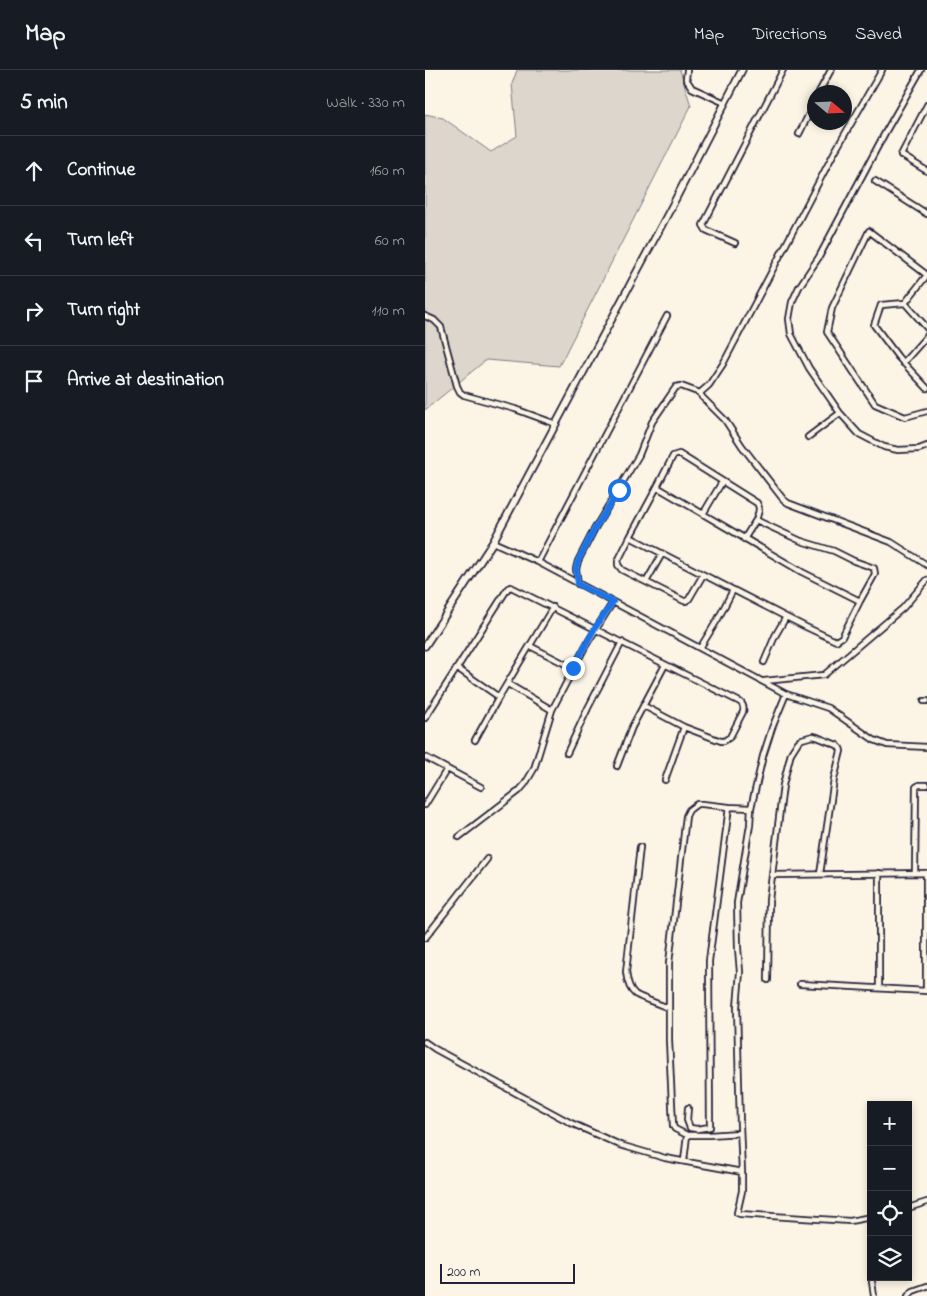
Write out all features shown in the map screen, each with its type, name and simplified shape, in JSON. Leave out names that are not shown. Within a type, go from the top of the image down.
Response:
[{"type":"main road","points":[[425,646],[493,542],[742,70]]},
{"type":"street","points":[[687,70],[686,79],[692,88],[725,103]]},
{"type":"street","points":[[735,243],[706,230],[703,225],[783,70]]},
{"type":"street","points":[[823,85],[831,70]]},
{"type":"street","points":[[700,393],[709,385],[731,350],[834,153],[882,70]]},
{"type":"street","points":[[921,70],[819,257],[799,287],[790,310],[790,327],[791,334],[809,368],[840,413],[859,434],[884,447],[898,450],[919,449],[927,446]]},
{"type":"street","points":[[927,105],[901,155],[927,171]]},
{"type":"street","points":[[799,134],[807,118]]},
{"type":"street","points":[[875,181],[927,214]]},
{"type":"street","points":[[905,304],[927,275],[869,231],[832,308],[827,332],[875,404],[905,417],[927,411]]},
{"type":"street","points":[[927,328],[905,304],[881,305],[874,325],[903,363],[927,388]]},
{"type":"street","points":[[425,316],[434,320],[441,327],[460,392],[464,395],[556,424]]},
{"type":"street","points":[[538,562],[667,316]]},
{"type":"street","points":[[903,363],[927,336]]},
{"type":"street","points":[[578,584],[576,569],[578,561],[595,528],[639,455],[652,422],[676,387],[681,386],[700,393],[725,420],[742,446],[788,503],[891,542],[927,565]]},
{"type":"street","points":[[808,437],[840,413]]},
{"type":"street","points":[[703,575],[686,601],[622,570],[618,565],[618,561],[673,456],[679,454],[757,503],[759,510],[756,520],[744,539]]},
{"type":"street","points":[[703,514],[721,482]]},
{"type":"street","points":[[657,487],[744,539],[860,601]]},
{"type":"street","points":[[630,538],[812,630],[836,641],[842,637],[875,574],[874,568],[834,551],[801,541],[756,520]]},
{"type":"street","points":[[493,542],[538,562],[786,694],[828,708],[876,740],[887,745],[927,747]]},
{"type":"street","points":[[646,582],[661,554]]},
{"type":"street","points":[[762,681],[824,675],[903,608],[927,580]]},
{"type":"street","points":[[425,718],[509,587],[514,587],[740,702],[743,706],[743,712],[730,737],[724,741],[717,740],[684,726],[643,706]]},
{"type":"street","points":[[700,648],[733,590]]},
{"type":"street","points":[[459,837],[525,784],[534,769],[553,710],[573,668],[595,628],[613,602]]},
{"type":"street","points":[[475,740],[553,607]]},
{"type":"street","points":[[763,662],[786,617]]},
{"type":"street","points":[[567,753],[622,642]]},
{"type":"street","points":[[530,646],[573,668]]},
{"type":"street","points":[[617,766],[629,733],[665,665]]},
{"type":"street","points":[[457,668],[499,697]]},
{"type":"street","points":[[508,684],[553,710]]},
{"type":"street","points":[[786,694],[763,756],[751,808],[751,825],[737,903],[740,972],[737,1011],[742,1172],[742,1191],[737,1213],[850,1221],[867,1218]]},
{"type":"street","points":[[665,780],[684,726]]},
{"type":"street","points":[[768,980],[769,905],[783,785],[791,754],[798,742],[813,736],[837,745],[841,751],[834,779],[820,874]]},
{"type":"street","points":[[425,757],[481,787]]},
{"type":"street","points":[[425,805],[447,769]]},
{"type":"street","points":[[915,873],[916,787],[919,784],[927,785]]},
{"type":"street","points":[[740,1133],[687,1135],[673,1126],[669,963],[689,810],[697,804],[751,808]]},
{"type":"street","points":[[688,1108],[687,1120],[690,1128],[710,1128],[709,961],[729,807]]},
{"type":"street","points":[[640,847],[626,972],[627,979],[635,994],[669,1008]]},
{"type":"street","points":[[425,938],[487,858]]},
{"type":"street","points":[[879,873],[879,988]]},
{"type":"street","points":[[773,875],[926,873],[927,991],[800,984]]},
{"type":"street","points":[[425,1042],[579,1128],[627,1147],[665,1158],[742,1172]]},
{"type":"street","points":[[684,1161],[687,1135]]},
{"type":"street","points":[[912,1207],[927,1202]]},
{"type":"street","points":[[872,1282],[874,1296]]},
{"type":"street","points":[[908,1296],[913,1290],[927,1286]]},
{"type":"shaded area","points":[[517,70],[680,70],[691,106],[559,366],[486,360],[425,410],[425,114],[443,118],[491,152],[517,136],[512,84]]},
{"type":"route","points":[[573,668],[595,628],[613,602],[578,584],[576,569],[578,561],[595,528],[619,490]]}]
